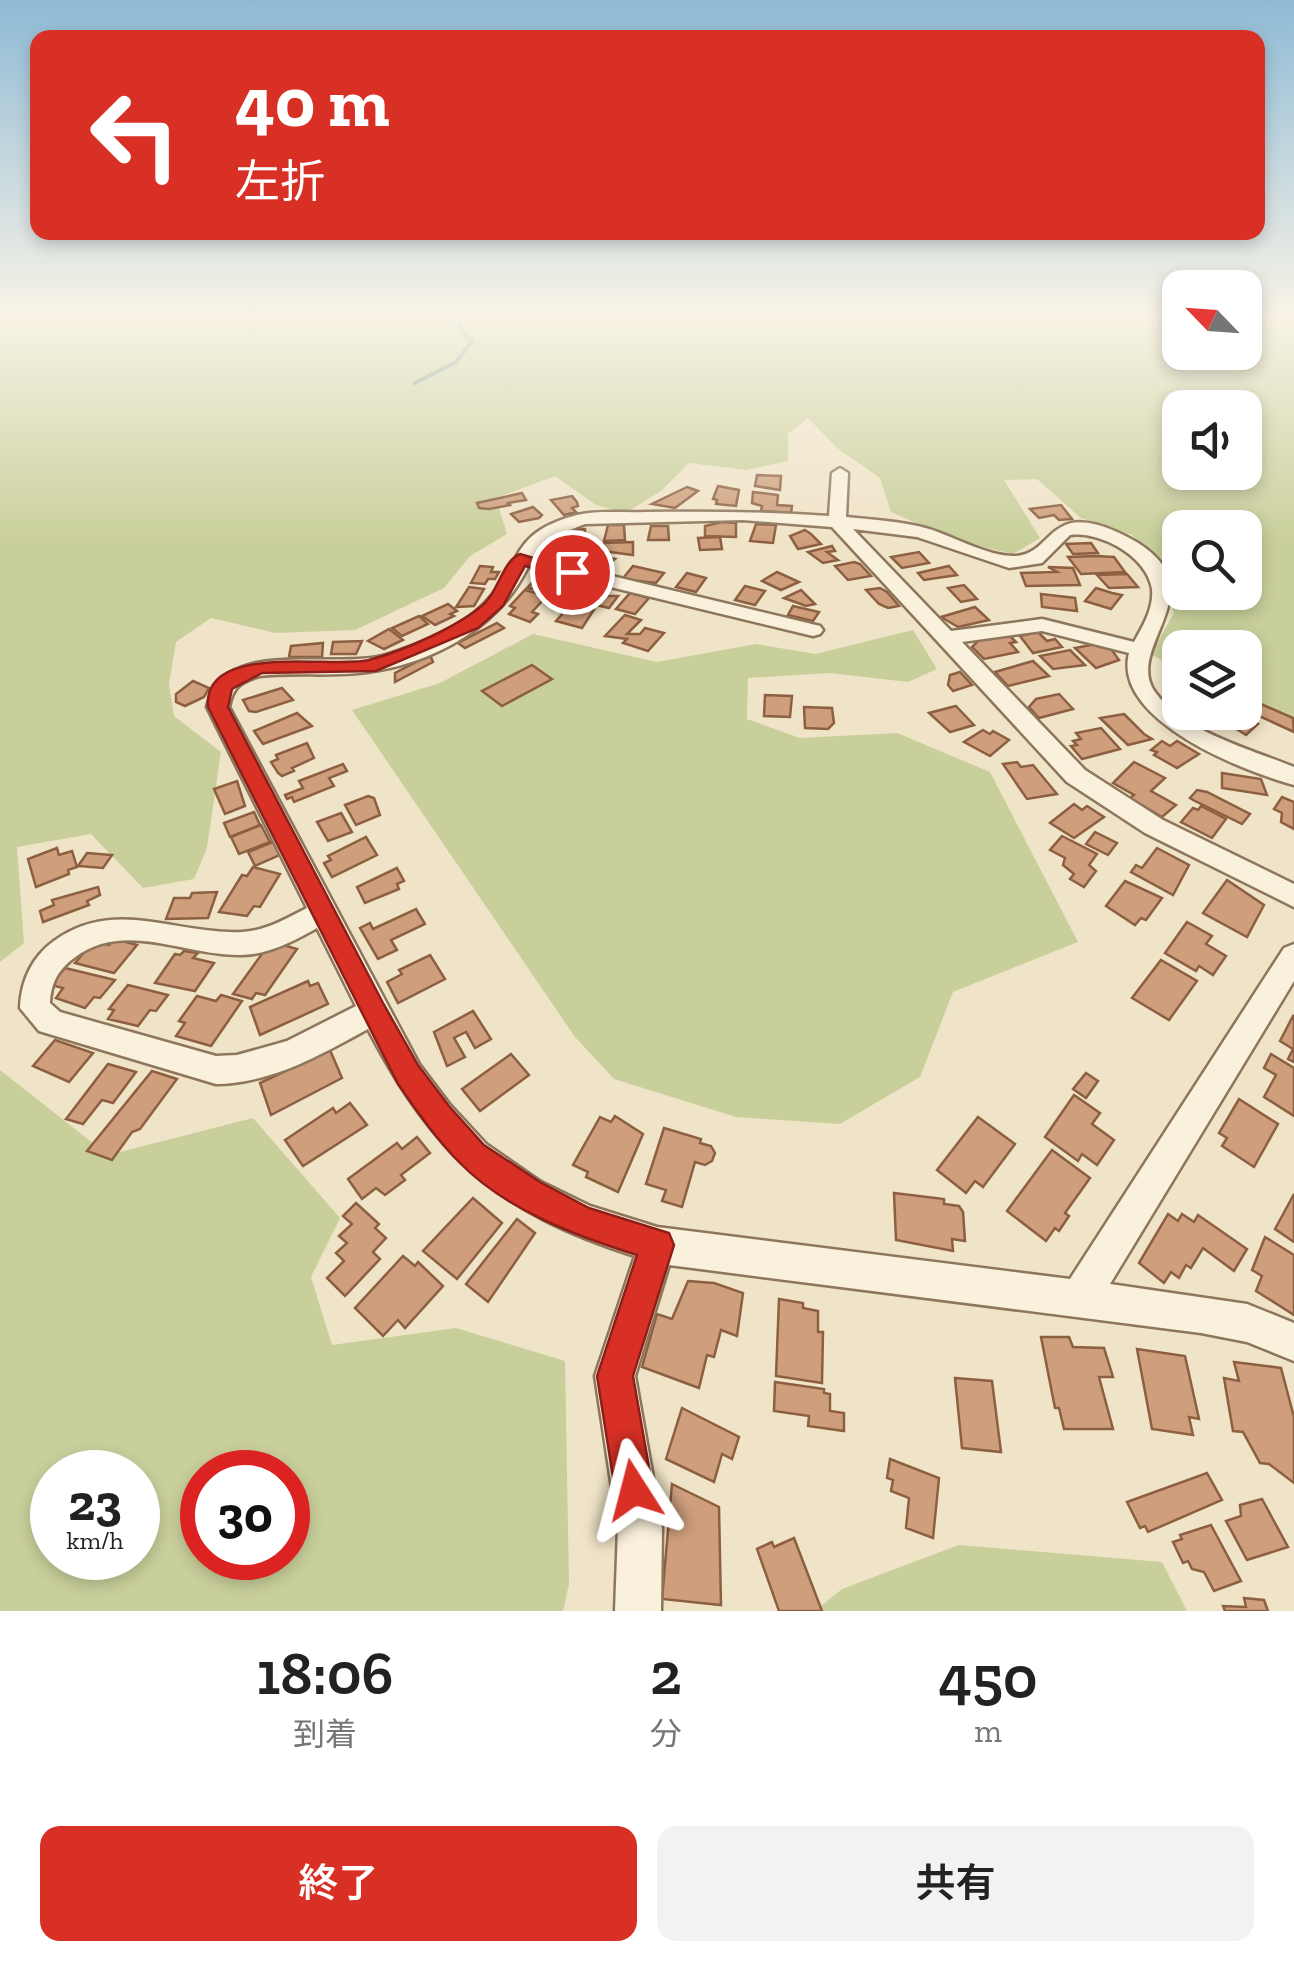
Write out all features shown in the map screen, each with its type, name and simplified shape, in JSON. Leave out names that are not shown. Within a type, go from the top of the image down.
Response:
[{"type":"street","points":[[840,473],[837,522],[1050,750],[1108,801],[1294,896]]},
{"type":"street","points":[[1294,777],[1177,722],[1155,706],[1141,690],[1135,673],[1161,602],[1159,580],[1117,537],[1105,531],[1070,528],[1058,534],[1035,559],[1009,562],[905,528],[700,514],[584,519],[542,532],[520,559],[497,602],[472,624],[369,667],[258,667],[224,685],[217,697],[218,707],[408,1074],[474,1156],[529,1194],[584,1222],[657,1245],[1200,1314],[1247,1323],[1294,1342]]},
{"type":"street","points":[[520,559],[813,630]]},
{"type":"street","points":[[946,638],[1042,624],[1141,650]]},
{"type":"street","points":[[326,911],[264,939],[240,944],[120,926],[90,932],[68,944],[48,963],[35,986],[35,1008],[50,1022],[216,1070],[237,1071],[261,1066],[374,1011]]},
{"type":"street","points":[[1078,1299],[1294,956]]},
{"type":"street","points":[[638,1611],[640,1528],[615,1376],[657,1245]]},
{"type":"green space","points":[[0,392],[1162,392],[1162,490],[1262,490],[1262,392],[1294,392],[1294,723],[1262,708],[1262,630],[1164,630],[1173,610],[1262,610],[1262,510],[1162,510],[1162,574],[1132,535],[1081,518],[1037,479],[1004,480],[1040,538],[1013,554],[957,541],[891,512],[880,478],[837,448],[808,418],[788,434],[788,461],[746,470],[689,463],[661,491],[625,513],[596,505],[555,476],[496,498],[507,534],[470,556],[444,588],[355,630],[275,633],[211,618],[176,642],[169,684],[174,716],[221,752],[207,848],[194,879],[143,888],[91,834],[17,847],[24,943],[0,962]]},
{"type":"green space","points":[[913,630],[937,669],[908,682],[829,673],[748,678],[747,719],[800,738],[897,733],[990,772],[1078,942],[953,992],[920,1077],[840,1124],[736,1117],[614,1079],[575,1037],[352,710],[440,683],[533,634],[657,662],[756,644],[815,654]]},
{"type":"green space","points":[[1162,634],[1162,660],[1151,654]]},
{"type":"green space","points":[[0,1070],[108,1155],[253,1118],[340,1218],[311,1277],[332,1345],[456,1328],[565,1361],[569,1584],[563,1611],[0,1611]]},
{"type":"green space","points":[[959,1545],[1162,1562],[1187,1611],[815,1611],[842,1589]]},
{"type":"building","points":[[757,475],[781,476],[780,490],[755,486]]},
{"type":"building","points":[[718,486],[739,490],[736,506],[716,504],[713,499]]},
{"type":"building","points":[[687,487],[698,491],[675,508],[652,504]]},
{"type":"building","points":[[753,492],[778,495],[777,505],[792,506],[791,513],[761,511],[762,506],[752,503]]},
{"type":"building","points":[[522,493],[526,500],[510,505],[489,509],[479,508],[477,503]]},
{"type":"building","points":[[572,496],[578,506],[572,508],[576,512],[564,515],[551,500]]},
{"type":"building","points":[[1061,505],[1072,519],[1059,520],[1054,515],[1039,518],[1030,509]]},
{"type":"building","points":[[533,507],[542,515],[539,518],[519,522],[511,514]]},
{"type":"building","points":[[736,523],[736,537],[705,536],[705,526]]},
{"type":"building","points":[[756,524],[776,525],[773,543],[750,541]]},
{"type":"building","points":[[608,525],[624,525],[625,540],[604,541]]},
{"type":"building","points":[[651,526],[668,526],[669,540],[648,540]]},
{"type":"building","points":[[585,529],[585,545],[563,542],[563,536],[569,536],[571,530]]},
{"type":"building","points":[[805,530],[821,544],[798,549],[790,536]]},
{"type":"building","points":[[720,537],[722,549],[700,550],[698,538]]},
{"type":"building","points":[[551,541],[568,544],[564,548],[571,550],[561,561],[543,558],[547,554],[540,552]]},
{"type":"building","points":[[633,542],[633,555],[602,551],[604,543]]},
{"type":"building","points":[[1091,543],[1098,553],[1073,554],[1066,544]]},
{"type":"building","points":[[832,546],[835,551],[827,552],[838,560],[823,563],[808,552]]},
{"type":"building","points":[[919,552],[929,563],[902,568],[891,557]]},
{"type":"building","points":[[589,553],[615,559],[601,570],[581,562]]},
{"type":"building","points":[[1068,557],[1114,557],[1125,572],[1081,574]]},
{"type":"building","points":[[854,562],[871,576],[848,580],[835,566]]},
{"type":"building","points":[[480,566],[499,572],[485,584],[471,583]]},
{"type":"building","points":[[633,566],[664,573],[656,583],[630,580],[624,577]]},
{"type":"building","points":[[949,566],[957,575],[924,580],[918,573]]},
{"type":"building","points":[[1048,567],[1073,568],[1080,585],[1026,586],[1021,573],[1057,572]]},
{"type":"building","points":[[777,572],[799,582],[781,590],[762,581]]},
{"type":"building","points":[[541,573],[570,580],[569,584],[557,594],[527,588]]},
{"type":"building","points":[[687,573],[706,578],[696,592],[676,587]]},
{"type":"building","points":[[1127,574],[1138,587],[1109,588],[1097,575]]},
{"type":"building","points":[[964,585],[977,599],[961,602],[948,588]]},
{"type":"building","points":[[589,586],[601,589],[596,596],[618,596],[609,608],[579,601]]},
{"type":"building","points":[[745,586],[765,591],[755,605],[735,600]]},
{"type":"building","points":[[469,587],[484,589],[474,606],[456,607]]},
{"type":"building","points":[[880,588],[899,606],[888,608],[879,604],[866,590]]},
{"type":"building","points":[[1096,588],[1122,595],[1111,609],[1085,601]]},
{"type":"building","points":[[525,590],[547,596],[532,612],[538,614],[530,622],[509,614],[515,608],[510,606]]},
{"type":"building","points":[[801,590],[815,604],[806,606],[784,598]]},
{"type":"building","points":[[630,593],[649,598],[635,614],[616,609]]},
{"type":"building","points":[[1041,594],[1075,598],[1077,611],[1042,607]]},
{"type":"building","points":[[573,602],[595,608],[582,628],[556,621]]},
{"type":"building","points":[[448,604],[457,611],[450,614],[454,616],[435,625],[422,616]]},
{"type":"building","points":[[793,606],[819,612],[813,621],[788,615]]},
{"type":"building","points":[[975,607],[989,620],[958,627],[941,617]]},
{"type":"building","points":[[625,615],[641,620],[627,634],[640,634],[645,628],[664,633],[648,651],[623,643],[627,639],[605,636]]},
{"type":"building","points":[[419,616],[428,624],[402,636],[392,628]]},
{"type":"building","points":[[497,623],[504,628],[465,648],[458,643]]},
{"type":"building","points":[[389,629],[403,640],[384,649],[368,641]]},
{"type":"building","points":[[1038,632],[1047,641],[1055,639],[1062,647],[1033,653],[1020,636]]},
{"type":"building","points":[[1010,636],[1016,642],[1010,643],[1018,652],[984,659],[972,647],[979,640]]},
{"type":"building","points":[[362,641],[356,654],[331,654],[333,642]]},
{"type":"building","points":[[323,643],[322,657],[289,657],[291,646]]},
{"type":"building","points":[[1101,643],[1109,646],[1119,660],[1096,668],[1075,648]]},
{"type":"building","points":[[1070,650],[1085,665],[1053,669],[1040,656]]},
{"type":"building","points":[[430,655],[433,662],[395,682],[395,673]]},
{"type":"building","points":[[1033,661],[1049,676],[1008,686],[995,672]]},
{"type":"building","points":[[532,665],[552,679],[502,706],[482,691]]},
{"type":"building","points":[[960,672],[972,685],[953,691],[948,685],[950,675]]},
{"type":"building","points":[[193,681],[209,688],[204,697],[185,706],[176,702],[176,694]]},
{"type":"building","points":[[282,688],[293,700],[256,712],[249,711],[243,700]]},
{"type":"building","points":[[1059,694],[1073,709],[1039,718],[1029,707],[1036,699]]},
{"type":"building","points":[[765,695],[792,696],[790,717],[764,716]]},
{"type":"building","points":[[1262,704],[1293,718],[1294,732],[1262,717]]},
{"type":"building","points":[[956,706],[974,725],[950,732],[929,713]]},
{"type":"building","points":[[804,707],[832,708],[834,723],[828,729],[805,728]]},
{"type":"building","points":[[297,713],[312,726],[263,744],[254,731]]},
{"type":"building","points":[[1124,714],[1152,739],[1128,745],[1100,718]]},
{"type":"building","points":[[1101,728],[1120,749],[1082,759],[1071,746],[1081,739],[1076,733]]},
{"type":"building","points":[[983,730],[1009,740],[990,756],[964,742]]},
{"type":"building","points":[[1162,741],[1170,746],[1177,741],[1199,754],[1177,768],[1151,750]]},
{"type":"building","points":[[307,743],[314,758],[282,776],[278,773],[271,762],[278,759],[276,755]]},
{"type":"building","points":[[1017,762],[1021,767],[1033,765],[1057,794],[1027,799],[1003,764]]},
{"type":"building","points":[[1134,762],[1165,778],[1151,791],[1176,805],[1162,817],[1113,783]]},
{"type":"building","points":[[343,764],[347,771],[329,778],[334,786],[294,802],[292,797],[287,799],[285,795],[303,788],[299,781]]},
{"type":"building","points":[[1222,773],[1261,779],[1267,795],[1222,788]]},
{"type":"building","points":[[237,781],[245,806],[225,814],[214,789]]},
{"type":"building","points":[[1197,790],[1250,814],[1242,824],[1190,798]]},
{"type":"building","points":[[368,796],[374,798],[380,815],[356,825],[345,805]]},
{"type":"building","points":[[1282,797],[1294,802],[1294,829],[1281,822],[1282,813],[1274,809]]},
{"type":"building","points":[[1074,804],[1082,810],[1087,806],[1104,817],[1074,838],[1050,823]]},
{"type":"building","points":[[1201,806],[1226,819],[1212,838],[1181,822],[1193,808],[1198,810]]},
{"type":"building","points":[[254,812],[260,825],[230,837],[224,823]]},
{"type":"building","points":[[341,813],[352,832],[328,841],[317,822]]},
{"type":"building","points":[[261,825],[270,842],[239,854],[231,837]]},
{"type":"building","points":[[1095,832],[1117,843],[1108,855],[1086,844]]},
{"type":"building","points":[[1062,836],[1097,854],[1089,865],[1096,871],[1084,887],[1070,879],[1074,874],[1063,865],[1065,858],[1050,850]]},
{"type":"building","points":[[366,837],[377,855],[332,877],[324,863],[331,860],[328,856]]},
{"type":"building","points":[[273,842],[280,855],[255,866],[248,852]]},
{"type":"building","points":[[57,848],[59,855],[72,851],[77,867],[36,887],[28,859]]},
{"type":"building","points":[[1157,848],[1189,865],[1173,895],[1131,872],[1136,865],[1142,868]]},
{"type":"building","points":[[87,853],[112,855],[103,868],[78,866]]},
{"type":"building","points":[[253,867],[280,874],[260,907],[254,906],[247,916],[219,912],[242,875],[247,876]]},
{"type":"building","points":[[397,868],[404,881],[397,884],[399,889],[365,903],[357,887]]},
{"type":"building","points":[[1227,880],[1264,905],[1247,937],[1203,913]]},
{"type":"building","points":[[1125,881],[1162,898],[1146,920],[1141,918],[1135,925],[1106,906]]},
{"type":"building","points":[[98,887],[100,895],[87,901],[89,905],[43,922],[40,911],[54,905],[52,900]]},
{"type":"building","points":[[217,892],[208,918],[166,919],[174,898]]},
{"type":"building","points":[[416,909],[425,924],[391,940],[397,950],[378,959],[360,928],[370,923],[373,929]]},
{"type":"building","points":[[1187,922],[1212,936],[1206,944],[1226,956],[1213,975],[1199,966],[1196,971],[1165,953]]},
{"type":"building","points":[[115,939],[137,945],[114,973],[75,963],[94,941],[109,945]]},
{"type":"building","points":[[276,943],[297,949],[265,995],[256,993],[252,999],[233,994],[267,947]]},
{"type":"building","points":[[198,953],[193,958],[214,963],[195,991],[155,983],[175,954]]},
{"type":"building","points":[[430,955],[445,979],[398,1003],[387,982],[402,974],[399,970]]},
{"type":"building","points":[[1161,960],[1197,981],[1169,1020],[1132,998]]},
{"type":"building","points":[[65,968],[115,980],[85,1008],[56,998],[63,988],[51,985]]},
{"type":"building","points":[[308,981],[310,986],[318,983],[328,1004],[260,1035],[250,1007]]},
{"type":"building","points":[[128,985],[168,995],[138,1026],[108,1019],[114,1010],[109,1009]]},
{"type":"building","points":[[221,995],[242,1001],[211,1046],[176,1036],[185,1023],[179,1021],[197,996],[216,1001]]},
{"type":"building","points":[[473,1011],[491,1039],[475,1048],[466,1032],[454,1038],[465,1057],[447,1066],[434,1032]]},
{"type":"building","points":[[1293,1016],[1294,1062],[1288,1059],[1293,1049],[1280,1041]]},
{"type":"building","points":[[55,1040],[93,1053],[69,1082],[33,1066]]},
{"type":"building","points":[[330,1050],[342,1078],[271,1115],[260,1083]]},
{"type":"building","points":[[511,1054],[529,1075],[480,1111],[462,1089]]},
{"type":"building","points":[[1271,1054],[1294,1068],[1294,1116],[1264,1097],[1276,1075],[1264,1068]]},
{"type":"building","points":[[108,1064],[136,1072],[113,1103],[102,1100],[83,1124],[66,1119]]},
{"type":"building","points":[[152,1071],[177,1079],[140,1129],[132,1132],[112,1160],[87,1151]]},
{"type":"building","points":[[1086,1073],[1098,1081],[1086,1098],[1073,1089]]},
{"type":"building","points":[[1074,1095],[1100,1113],[1092,1124],[1114,1140],[1097,1165],[1082,1154],[1078,1161],[1045,1137]]},
{"type":"building","points":[[1239,1099],[1278,1124],[1254,1167],[1222,1146],[1227,1138],[1219,1133]]},
{"type":"building","points":[[350,1103],[367,1125],[303,1166],[285,1140],[333,1108],[336,1113]]},
{"type":"building","points":[[615,1116],[643,1134],[618,1192],[586,1177],[588,1172],[573,1165],[600,1117],[611,1122]]},
{"type":"building","points":[[978,1117],[1015,1144],[983,1187],[975,1181],[966,1193],[937,1170]]},
{"type":"building","points":[[664,1128],[701,1139],[700,1143],[711,1146],[715,1153],[705,1165],[695,1162],[682,1207],[662,1201],[666,1190],[646,1184]]},
{"type":"building","points":[[417,1137],[430,1153],[401,1175],[405,1180],[385,1195],[376,1188],[362,1199],[348,1179],[397,1143],[402,1149]]},
{"type":"building","points":[[1052,1150],[1090,1178],[1065,1213],[1069,1216],[1059,1231],[1055,1228],[1046,1241],[1007,1211]]},
{"type":"building","points":[[894,1193],[944,1199],[944,1204],[959,1206],[965,1241],[952,1239],[953,1251],[896,1240]]},
{"type":"building","points":[[1294,1194],[1294,1242],[1275,1229]]},
{"type":"building","points":[[473,1198],[502,1223],[457,1279],[423,1251]]},
{"type":"building","points":[[356,1203],[379,1224],[375,1228],[386,1238],[373,1252],[380,1259],[345,1296],[327,1278],[344,1261],[336,1253],[347,1243],[339,1236],[352,1224],[343,1216]]},
{"type":"building","points":[[1168,1214],[1178,1221],[1182,1214],[1194,1222],[1198,1215],[1247,1249],[1234,1271],[1203,1248],[1191,1268],[1186,1265],[1179,1278],[1171,1272],[1164,1283],[1139,1263]]},
{"type":"building","points":[[517,1219],[535,1233],[488,1302],[466,1284]]},
{"type":"building","points":[[1265,1237],[1294,1255],[1294,1315],[1256,1291],[1262,1276],[1252,1270]]},
{"type":"building","points":[[403,1256],[415,1266],[418,1262],[443,1286],[405,1328],[398,1320],[383,1336],[355,1308]]},
{"type":"building","points":[[688,1281],[714,1283],[743,1293],[737,1336],[721,1330],[714,1357],[707,1355],[699,1388],[642,1367],[657,1314],[672,1319]]},
{"type":"building","points":[[779,1299],[803,1303],[803,1308],[818,1311],[818,1332],[823,1332],[822,1383],[776,1376]]},
{"type":"building","points":[[1041,1337],[1069,1337],[1073,1347],[1104,1348],[1113,1377],[1099,1377],[1113,1429],[1064,1429],[1059,1408],[1055,1408]]},
{"type":"building","points":[[1137,1349],[1185,1356],[1199,1419],[1189,1417],[1193,1435],[1152,1429]]},
{"type":"building","points":[[1234,1362],[1281,1368],[1294,1417],[1294,1483],[1269,1464],[1260,1463],[1243,1432],[1233,1431],[1224,1378],[1239,1381]]},
{"type":"building","points":[[955,1378],[992,1381],[1001,1452],[962,1448]]},
{"type":"building","points":[[775,1382],[824,1389],[824,1393],[830,1394],[830,1411],[844,1413],[844,1431],[808,1426],[809,1416],[774,1411]]},
{"type":"building","points":[[682,1408],[739,1437],[732,1459],[722,1454],[714,1482],[666,1459]]},
{"type":"building","points":[[890,1459],[939,1478],[933,1538],[906,1528],[909,1498],[891,1491],[893,1480],[887,1478]]},
{"type":"building","points":[[1207,1473],[1222,1500],[1148,1532],[1145,1526],[1140,1528],[1127,1502]]},
{"type":"building","points":[[672,1484],[719,1507],[721,1605],[662,1599]]},
{"type":"building","points":[[1262,1499],[1288,1547],[1247,1560],[1226,1521],[1241,1516],[1240,1505]]},
{"type":"building","points":[[1211,1525],[1241,1581],[1214,1591],[1204,1572],[1192,1569],[1188,1561],[1183,1563],[1173,1542],[1182,1539],[1180,1535]]},
{"type":"building","points":[[794,1538],[822,1611],[779,1611],[757,1549]]},
{"type":"building","points":[[1244,1598],[1264,1600],[1268,1611],[1225,1611],[1223,1606],[1246,1607]]},
{"type":"route","points":[[572,572],[520,559],[497,602],[472,624],[369,667],[258,667],[239,674],[224,685],[217,697],[218,707],[374,1011],[408,1074],[438,1116],[474,1156],[529,1194],[584,1222],[657,1245],[615,1376],[634,1490]]}]
